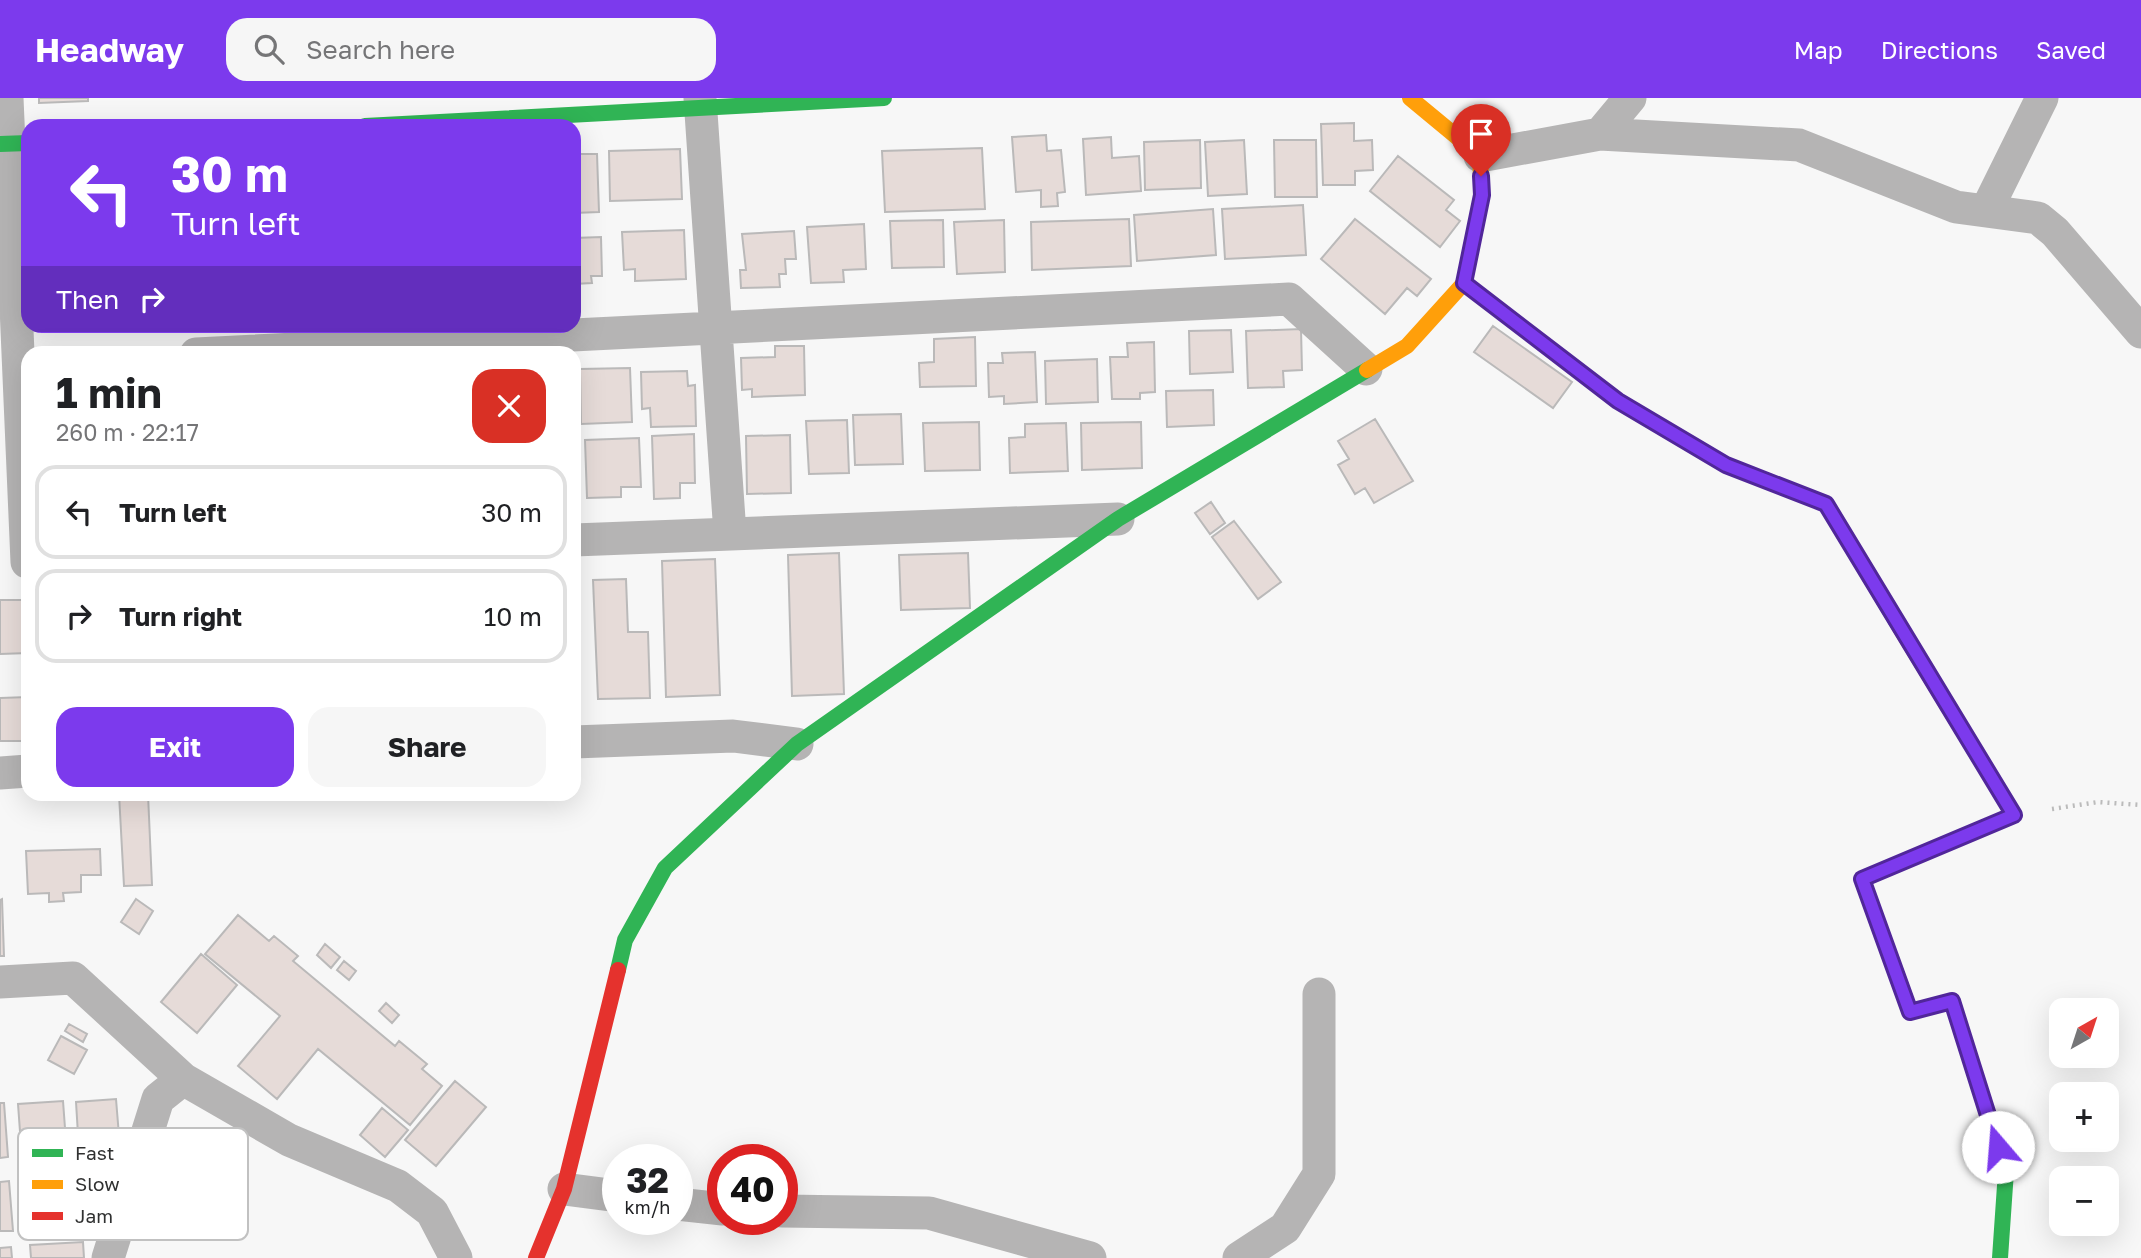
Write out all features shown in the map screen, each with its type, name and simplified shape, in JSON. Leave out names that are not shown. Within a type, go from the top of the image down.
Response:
[{"type":"street","points":[[7,98],[12,144],[15,363],[21,455]]},
{"type":"street","points":[[472,119],[700,104],[884,98]]},
{"type":"street","points":[[536,1258],[564,1189],[625,940],[666,868],[797,744],[1118,519],[1407,346],[1464,283],[1482,195],[1480,156],[1410,98]]},
{"type":"street","points":[[1600,134],[1630,98]]},
{"type":"street","points":[[1987,209],[2042,98]]},
{"type":"street","points":[[700,104],[730,534]]},
{"type":"street","points":[[1480,156],[1600,134],[1798,145],[1956,207],[1987,209],[2038,218],[2055,232],[2141,332]]},
{"type":"street","points":[[1464,283],[1618,401],[1726,465],[1826,504],[2014,815],[1862,879],[1910,1012],[1952,1001],[2006,1171],[2000,1258]]},
{"type":"street","points":[[581,332],[1289,299],[1366,369]]},
{"type":"street","points":[[339,346],[572,333]]},
{"type":"street","points":[[581,540],[1118,519]]},
{"type":"street","points":[[0,563],[21,562]]},
{"type":"street","points":[[581,742],[733,736],[797,744]]},
{"type":"street","points":[[0,773],[21,772]]},
{"type":"street","points":[[0,982],[73,978],[183,1079],[289,1140],[398,1186],[432,1212],[456,1258]]},
{"type":"street","points":[[1239,1258],[1285,1228],[1319,1174],[1319,994]]},
{"type":"street","points":[[148,1128],[158,1099],[183,1079]]},
{"type":"street","points":[[564,1189],[602,1194]]},
{"type":"street","points":[[798,1211],[929,1213],[1090,1258]]},
{"type":"street","points":[[108,1258],[113,1240]]},
{"type":"path","points":[[2014,815],[2098,802],[2141,805]]},
{"type":"building","points":[[39,98],[88,98],[88,101],[39,103]]},
{"type":"building","points":[[1354,123],[1354,141],[1372,140],[1373,170],[1355,171],[1355,185],[1323,185],[1321,124]]},
{"type":"building","points":[[1046,135],[1047,151],[1061,150],[1065,192],[1057,193],[1058,206],[1041,207],[1041,190],[1016,192],[1012,137]]},
{"type":"building","points":[[1111,137],[1112,158],[1139,156],[1141,191],[1086,195],[1083,139]]},
{"type":"building","points":[[1200,140],[1201,188],[1145,190],[1144,142]]},
{"type":"building","points":[[1244,140],[1247,194],[1208,196],[1205,142]]},
{"type":"building","points":[[1274,140],[1316,140],[1317,197],[1275,197]]},
{"type":"building","points":[[982,148],[985,209],[885,212],[882,151]]},
{"type":"building","points":[[680,149],[682,199],[610,201],[609,151]]},
{"type":"building","points":[[581,154],[597,154],[599,212],[581,213]]},
{"type":"building","points":[[1398,156],[1454,200],[1446,210],[1460,221],[1440,247],[1370,191]]},
{"type":"building","points":[[1303,205],[1306,255],[1225,259],[1222,209]]},
{"type":"building","points":[[1213,209],[1216,255],[1137,261],[1134,215]]},
{"type":"building","points":[[1129,219],[1131,266],[1032,270],[1031,222]]},
{"type":"building","points":[[1355,219],[1431,279],[1417,296],[1407,288],[1385,314],[1321,259]]},
{"type":"building","points":[[943,220],[944,267],[892,268],[890,221]]},
{"type":"building","points":[[1004,220],[1005,272],[957,274],[954,222]]},
{"type":"building","points":[[864,224],[866,269],[843,270],[844,282],[811,283],[807,227]]},
{"type":"building","points":[[684,230],[686,279],[635,281],[635,269],[624,270],[622,232]]},
{"type":"building","points":[[794,231],[796,259],[785,259],[786,274],[779,274],[780,287],[741,288],[740,270],[746,270],[742,234]]},
{"type":"building","points":[[601,237],[602,276],[591,276],[592,283],[581,284],[581,238]]},
{"type":"building","points":[[1493,326],[1572,382],[1553,408],[1474,352]]},
{"type":"building","points":[[1301,329],[1302,370],[1283,371],[1284,387],[1248,388],[1246,331]]},
{"type":"building","points":[[1231,330],[1233,372],[1190,374],[1189,331]]},
{"type":"building","points":[[975,337],[976,386],[920,387],[919,363],[934,362],[934,339]]},
{"type":"building","points":[[1154,342],[1155,392],[1140,393],[1140,399],[1112,399],[1110,357],[1128,357],[1127,343]]},
{"type":"building","points":[[775,346],[804,346],[805,395],[752,397],[752,389],[742,390],[741,358],[775,357]]},
{"type":"building","points":[[1035,352],[1037,402],[1004,404],[1004,396],[989,397],[988,363],[1003,363],[1002,353]]},
{"type":"building","points":[[1097,359],[1098,402],[1046,404],[1045,361]]},
{"type":"building","points":[[630,368],[632,422],[581,424],[581,369]]},
{"type":"building","points":[[687,371],[688,386],[695,385],[696,426],[651,427],[650,408],[642,409],[641,372]]},
{"type":"building","points":[[1213,390],[1214,425],[1167,427],[1166,391]]},
{"type":"building","points":[[901,414],[903,464],[855,465],[853,415]]},
{"type":"building","points":[[1375,419],[1413,481],[1374,503],[1365,488],[1355,494],[1338,465],[1349,459],[1338,441]]},
{"type":"building","points":[[847,420],[849,473],[809,474],[806,421]]},
{"type":"building","points":[[979,422],[980,470],[925,471],[923,423]]},
{"type":"building","points":[[1141,422],[1142,468],[1082,470],[1081,423]]},
{"type":"building","points":[[1066,423],[1068,471],[1010,473],[1009,438],[1025,437],[1025,424]]},
{"type":"building","points":[[694,434],[695,483],[680,483],[680,498],[654,499],[652,436]]},
{"type":"building","points":[[790,435],[791,493],[747,494],[746,436]]},
{"type":"building","points":[[639,438],[641,487],[621,487],[621,497],[587,498],[585,440]]},
{"type":"building","points":[[1211,502],[1225,523],[1210,534],[1195,513]]},
{"type":"building","points":[[1234,521],[1281,582],[1258,599],[1212,537]]},
{"type":"building","points":[[839,553],[844,694],[792,696],[788,555]]},
{"type":"building","points":[[968,553],[970,608],[901,610],[899,555]]},
{"type":"building","points":[[715,559],[720,695],[666,697],[662,561]]},
{"type":"building","points":[[626,579],[628,632],[648,632],[650,698],[598,699],[593,580]]},
{"type":"building","points":[[0,600],[21,600],[21,653],[0,654]]},
{"type":"building","points":[[21,697],[21,741],[0,741],[0,698]]},
{"type":"building","points":[[119,801],[148,801],[152,885],[124,886]]},
{"type":"building","points":[[100,849],[101,875],[81,875],[81,892],[63,893],[64,901],[49,902],[49,893],[28,894],[26,851]]},
{"type":"building","points":[[2,899],[4,956],[0,956],[0,900]]},
{"type":"building","points":[[136,899],[153,911],[139,934],[121,922]]},
{"type":"building","points":[[238,915],[269,941],[274,936],[298,956],[293,961],[395,1046],[399,1041],[427,1064],[422,1069],[442,1086],[410,1125],[318,1049],[277,1099],[238,1066],[280,1016],[205,954]]},
{"type":"building","points":[[325,944],[340,957],[331,968],[317,955]]},
{"type":"building","points":[[201,954],[237,985],[197,1033],[161,1002]]},
{"type":"building","points":[[344,961],[356,971],[349,980],[337,970]]},
{"type":"building","points":[[386,1003],[399,1015],[392,1023],[379,1011]]},
{"type":"building","points":[[69,1024],[87,1034],[83,1042],[65,1031]]},
{"type":"building","points":[[61,1036],[87,1050],[74,1074],[48,1060]]},
{"type":"building","points":[[455,1081],[486,1107],[436,1166],[405,1140]]},
{"type":"building","points":[[116,1099],[118,1128],[78,1128],[76,1102]]},
{"type":"building","points":[[63,1101],[65,1128],[20,1128],[18,1104]]},
{"type":"building","points":[[0,1103],[4,1103],[8,1157],[0,1158]]},
{"type":"building","points":[[382,1108],[408,1130],[385,1157],[360,1135]]},
{"type":"building","points":[[9,1181],[13,1231],[0,1231],[0,1182]]},
{"type":"building","points":[[83,1242],[84,1258],[31,1258],[30,1245]]},
{"type":"building","points":[[11,1247],[12,1258],[0,1258],[0,1248]]},
{"type":"traffic: fast","points":[[495,119],[884,98]]},
{"type":"traffic: fast","points":[[0,144],[21,143]]},
{"type":"traffic: fast","points":[[1464,283],[1618,401],[1726,465],[1826,504],[1899,626]]},
{"type":"traffic: fast","points":[[618,970],[625,940],[665,868],[797,744],[1118,519],[1367,370]]},
{"type":"traffic: fast","points":[[1976,1077],[2006,1171],[2000,1258]]},
{"type":"traffic: slow","points":[[1367,370],[1407,346],[1464,283],[1482,196],[1480,156],[1410,98]]},
{"type":"traffic: slow","points":[[1897,975],[1862,879],[2014,815],[1899,626]]},
{"type":"traffic: jam","points":[[536,1258],[564,1189],[618,970]]},
{"type":"traffic: jam","points":[[1897,975],[1910,1012],[1952,1001],[1976,1077]]},
{"type":"route","points":[[1481,176],[1482,195],[1464,283],[1618,401],[1726,465],[1826,504],[2014,815],[1862,879],[1910,1012],[1952,1001],[1998,1147]]}]
